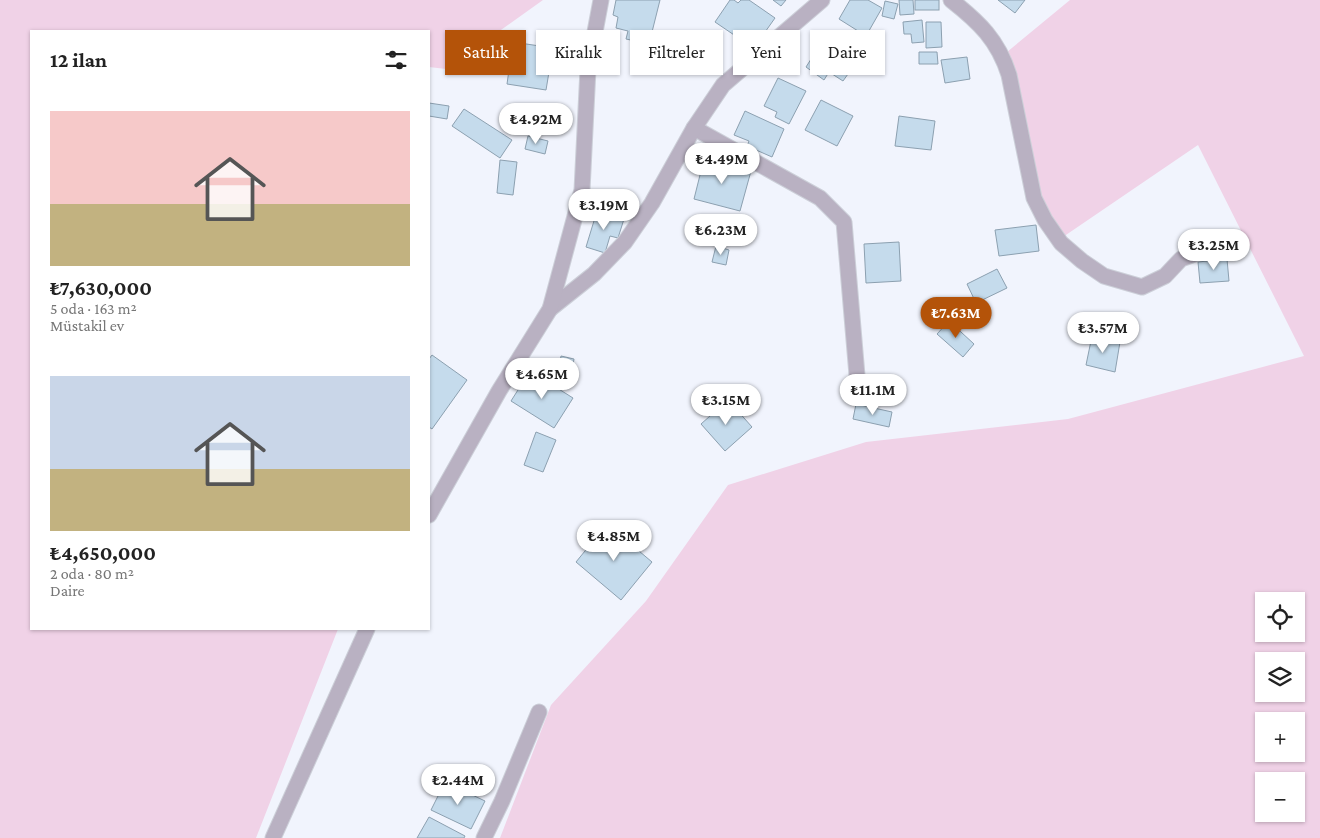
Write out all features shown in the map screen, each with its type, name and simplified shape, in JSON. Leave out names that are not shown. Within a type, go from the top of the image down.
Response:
[{"type":"street","points":[[430,513],[499,391],[550,309],[582,190],[588,69],[601,0]]},
{"type":"street","points":[[550,309],[594,274],[625,242],[652,203],[694,128],[722,85],[822,0]]},
{"type":"street","points":[[951,0],[984,28],[1004,59],[1009,75],[1034,198],[1045,220],[1061,243],[1104,276],[1142,287],[1165,276],[1181,259],[1208,249],[1225,246]]},
{"type":"street","points":[[694,128],[820,198],[844,222],[858,387]]},
{"type":"street","points":[[273,838],[367,630]]},
{"type":"street","points":[[484,838],[502,801],[539,712]]},
{"type":"shaded area","points":[[0,0],[543,0],[501,30],[445,30],[445,69],[430,67],[430,30],[30,30],[30,630],[338,630],[256,838],[0,838]]},
{"type":"shaded area","points":[[1070,0],[1320,0],[1320,838],[500,838],[551,705],[646,601],[728,485],[866,442],[1068,419],[1304,356],[1198,145],[1060,239],[1041,219],[1007,52]]},
{"type":"building","points":[[616,0],[660,0],[652,30],[630,30],[630,40],[626,39],[628,31],[616,28],[618,17],[613,15]]},
{"type":"building","points":[[730,0],[738,3],[741,0],[749,0],[775,18],[766,30],[733,30],[733,34],[715,22]]},
{"type":"building","points":[[773,0],[786,0],[781,6]]},
{"type":"building","points":[[850,0],[868,0],[882,8],[869,30],[856,30],[839,19]]},
{"type":"building","points":[[899,0],[913,0],[914,14],[900,15]]},
{"type":"building","points":[[915,0],[939,0],[939,10],[915,10]]},
{"type":"building","points":[[998,0],[1025,0],[1015,13]]},
{"type":"building","points":[[885,1],[898,4],[894,19],[882,16]]},
{"type":"building","points":[[922,20],[924,42],[912,43],[911,34],[904,34],[903,22]]},
{"type":"building","points":[[926,22],[941,22],[942,47],[926,48]]},
{"type":"building","points":[[526,44],[536,45],[536,75],[548,75],[546,90],[507,84],[508,75],[526,75]]},
{"type":"building","points":[[919,52],[937,52],[938,64],[919,64]]},
{"type":"building","points":[[967,57],[970,79],[945,83],[941,60]]},
{"type":"building","points":[[810,61],[810,70],[806,67]]},
{"type":"building","points":[[817,75],[827,75],[824,80]]},
{"type":"building","points":[[834,75],[847,75],[843,81]]},
{"type":"building","points":[[778,78],[806,91],[789,124],[775,117],[777,112],[764,106]]},
{"type":"building","points":[[821,100],[853,116],[837,146],[805,130]]},
{"type":"building","points":[[430,103],[449,106],[447,119],[430,116]]},
{"type":"building","points":[[464,109],[512,140],[500,158],[452,126]]},
{"type":"building","points":[[745,111],[784,129],[772,157],[747,146],[749,141],[734,135]]},
{"type":"building","points":[[899,116],[935,121],[931,150],[895,146]]},
{"type":"building","points":[[528,136],[548,141],[545,154],[525,149]]},
{"type":"building","points":[[704,159],[751,171],[740,211],[694,199]]},
{"type":"building","points":[[500,160],[517,162],[513,195],[497,193]]},
{"type":"building","points":[[597,211],[624,219],[618,238],[610,236],[605,253],[586,247]]},
{"type":"building","points":[[1036,225],[1039,251],[999,256],[995,230]]},
{"type":"building","points":[[899,242],[901,281],[866,283],[864,244]]},
{"type":"building","points":[[716,246],[729,250],[726,265],[712,262]]},
{"type":"building","points":[[1227,259],[1229,281],[1200,283],[1198,262]]},
{"type":"building","points":[[997,269],[1007,288],[976,303],[967,284]]},
{"type":"building","points":[[949,321],[974,344],[963,357],[937,334]]},
{"type":"building","points":[[1092,336],[1120,342],[1115,372],[1086,365]]},
{"type":"building","points":[[432,355],[467,380],[432,429],[430,428],[430,358]]},
{"type":"building","points":[[561,356],[574,359],[572,371],[559,369]]},
{"type":"building","points":[[530,371],[573,398],[554,428],[511,401]]},
{"type":"building","points":[[728,400],[752,427],[725,451],[701,424]]},
{"type":"building","points":[[856,404],[892,412],[889,427],[853,419]]},
{"type":"building","points":[[536,432],[556,440],[543,472],[524,465]]},
{"type":"building","points":[[607,524],[652,562],[621,600],[576,562]]},
{"type":"building","points":[[445,782],[485,801],[471,829],[431,810]]},
{"type":"building","points":[[429,817],[465,836],[464,838],[417,838]]}]
